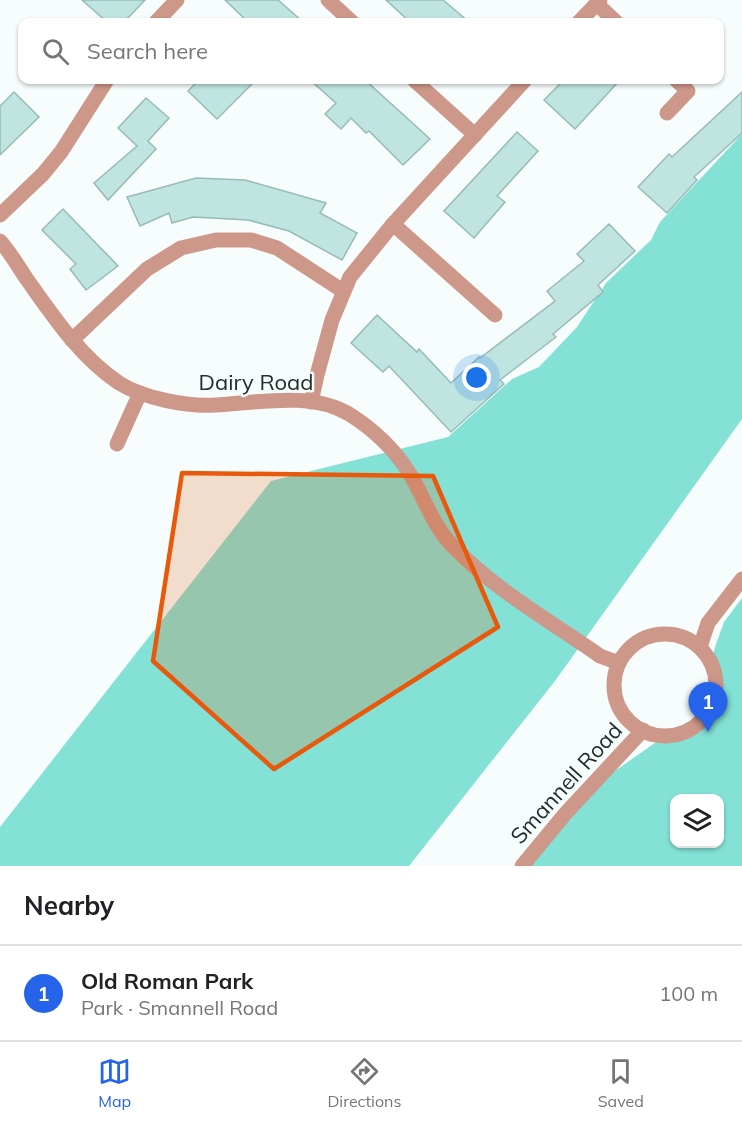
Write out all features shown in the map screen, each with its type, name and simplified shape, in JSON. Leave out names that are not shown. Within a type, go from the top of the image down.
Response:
[{"type":"street","points":[[160,18],[177,0]]},
{"type":"street","points":[[328,0],[348,18]]},
{"type":"street","points":[[583,18],[598,2],[612,18]]},
{"type":"street","points":[[0,215],[43,174],[61,152],[104,84]]},
{"type":"street","points":[[418,84],[475,135]]},
{"type":"street","points":[[311,402],[316,375],[332,320],[350,277],[393,224],[521,84]]},
{"type":"street","points":[[667,114],[688,91],[680,84]]},
{"type":"street","points":[[393,224],[495,315]]},
{"type":"street","points":[[72,340],[147,269],[181,248],[216,240],[251,240],[277,248],[343,291]]},
{"type":"street","name":"Dairy Road","points":[[0,241],[72,340],[120,383],[140,393],[184,403],[213,405],[260,401],[311,402],[331,406],[367,426],[382,440],[410,474],[437,526],[472,565],[600,656],[619,663]]},
{"type":"street","points":[[117,444],[140,393]]},
{"type":"street","points":[[619,663],[629,648],[644,638],[662,634],[680,636],[700,647],[708,623],[742,579]]},
{"type":"street","name":"Smannell Road","points":[[619,663],[614,682],[616,700],[621,712],[633,725],[652,734],[679,734],[695,726],[707,714],[715,695],[716,678],[708,658],[700,647]]},
{"type":"street","name":"Smannell Road","points":[[522,866],[565,814],[643,730]]},
{"type":"highlighted area","points":[[182,473],[433,476],[498,627],[274,769],[153,661]]},
{"type":"shaded area","points":[[742,134],[742,419],[555,681],[409,866],[0,866],[0,827],[271,481],[448,437],[512,379],[539,367],[577,327],[606,283],[651,240],[660,222]]},
{"type":"shaded area","points":[[742,598],[742,866],[526,866],[612,773],[701,714],[713,695],[714,650],[724,622]]},
{"type":"building","points":[[82,0],[145,0],[128,18],[102,18]]},
{"type":"building","points":[[225,0],[278,0],[298,18],[244,18]]},
{"type":"building","points":[[386,0],[443,0],[464,18],[406,18]]},
{"type":"building","points":[[195,84],[252,84],[217,119],[188,91]]},
{"type":"building","points":[[315,84],[369,84],[430,139],[403,165],[369,131],[366,133],[351,118],[341,129],[325,114],[336,103]]},
{"type":"building","points":[[560,84],[616,84],[575,129],[544,100]]},
{"type":"building","points":[[14,92],[39,117],[0,155],[0,106]]},
{"type":"building","points":[[742,92],[742,133],[694,177],[697,180],[667,213],[638,187],[669,154],[672,157]]},
{"type":"building","points":[[146,98],[169,118],[148,141],[156,149],[108,200],[94,183],[137,146],[118,128]]},
{"type":"building","points":[[517,132],[538,151],[497,196],[505,202],[474,238],[444,211]]},
{"type":"building","points":[[196,178],[245,180],[326,203],[320,213],[357,233],[342,260],[289,231],[248,220],[193,217],[172,223],[169,213],[140,226],[127,197]]},
{"type":"building","points":[[63,209],[118,266],[86,290],[70,269],[76,264],[42,230]]},
{"type":"building","points":[[609,224],[635,251],[598,285],[603,292],[553,334],[556,337],[500,380],[504,384],[451,432],[389,366],[383,372],[351,343],[377,315],[417,352],[419,349],[451,383],[479,357],[555,301],[547,291],[584,261],[577,254]]},
{"type":"place","name":"Old Roman Park","points":[[708,732]]}]
